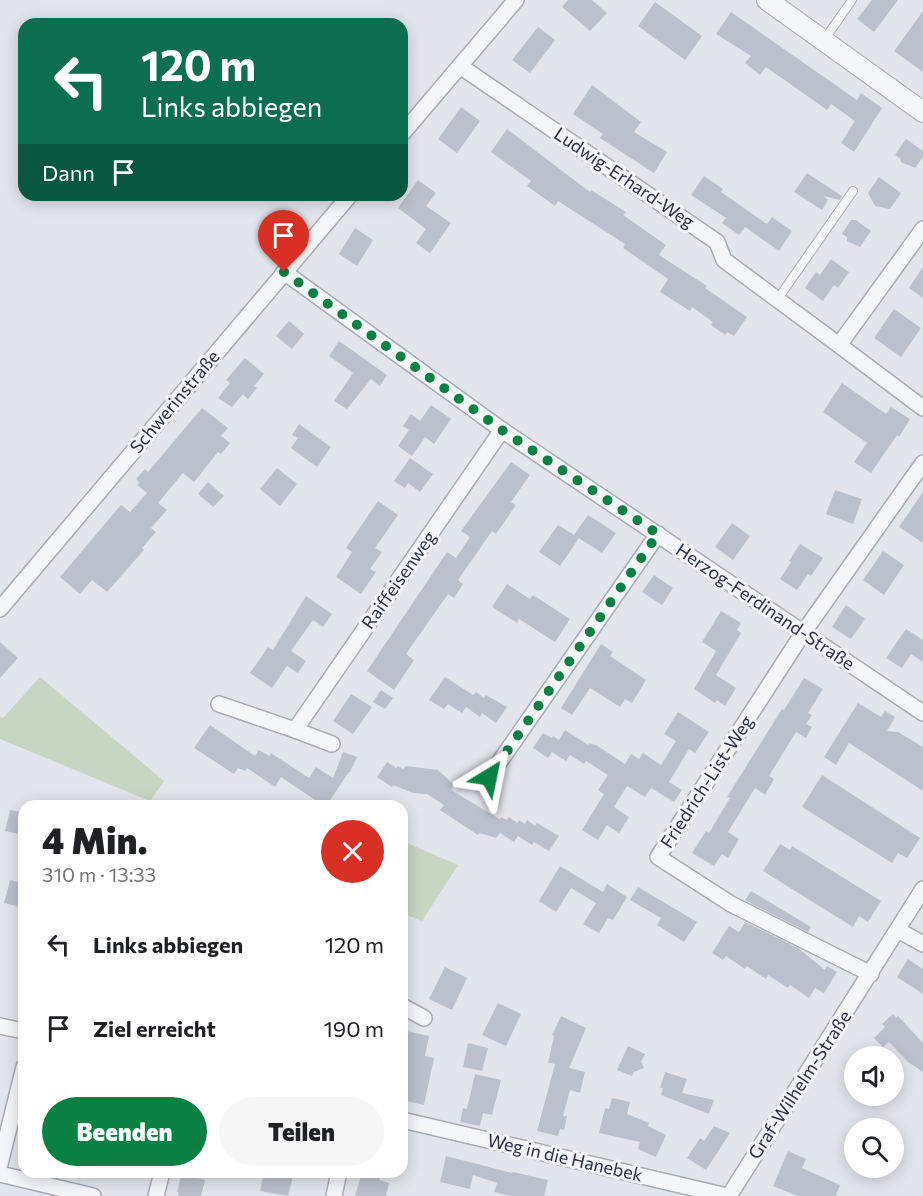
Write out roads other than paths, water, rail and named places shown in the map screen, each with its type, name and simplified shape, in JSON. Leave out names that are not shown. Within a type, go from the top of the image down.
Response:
[{"type":"street","points":[[408,127],[516,0]]},
{"type":"street","points":[[767,0],[923,112]]},
{"type":"street","name":"Ludwig-Erhard-Weg","points":[[460,66],[717,242],[724,261],[923,408]]},
{"type":"street","name":"Schwerinstraße","points":[[0,609],[345,201]]},
{"type":"street","points":[[839,345],[923,229]]},
{"type":"street","name":"Herzog-Ferdinand-Straße","points":[[284,272],[502,430],[923,713]]},
{"type":"street","name":"Raiffeisenweg","points":[[295,730],[502,430]]},
{"type":"street","points":[[803,633],[923,463]]},
{"type":"street","points":[[489,777],[658,534]]},
{"type":"street","name":"Friedrich-List-Weg","points":[[803,633],[658,857],[731,904],[871,974]]},
{"type":"street","points":[[219,704],[332,744]]},
{"type":"street","name":"Graf-Wilhelm-Straße","points":[[728,1196],[923,890]]},
{"type":"street","points":[[898,930],[923,944]]},
{"type":"street","points":[[408,1009],[424,1018]]},
{"type":"street","points":[[0,1026],[18,1030]]},
{"type":"street","points":[[0,1164],[18,1091]]},
{"type":"street","name":"Weg in die Hanebek","points":[[408,1121],[728,1196]]},
{"type":"street","points":[[0,1174],[93,1196]]},
{"type":"street","points":[[156,1196],[160,1178]]},
{"type":"street","points":[[334,1196],[338,1178]]},
{"type":"lane","points":[[824,41],[852,0]]},
{"type":"lane","points":[[777,300],[853,191]]}]
